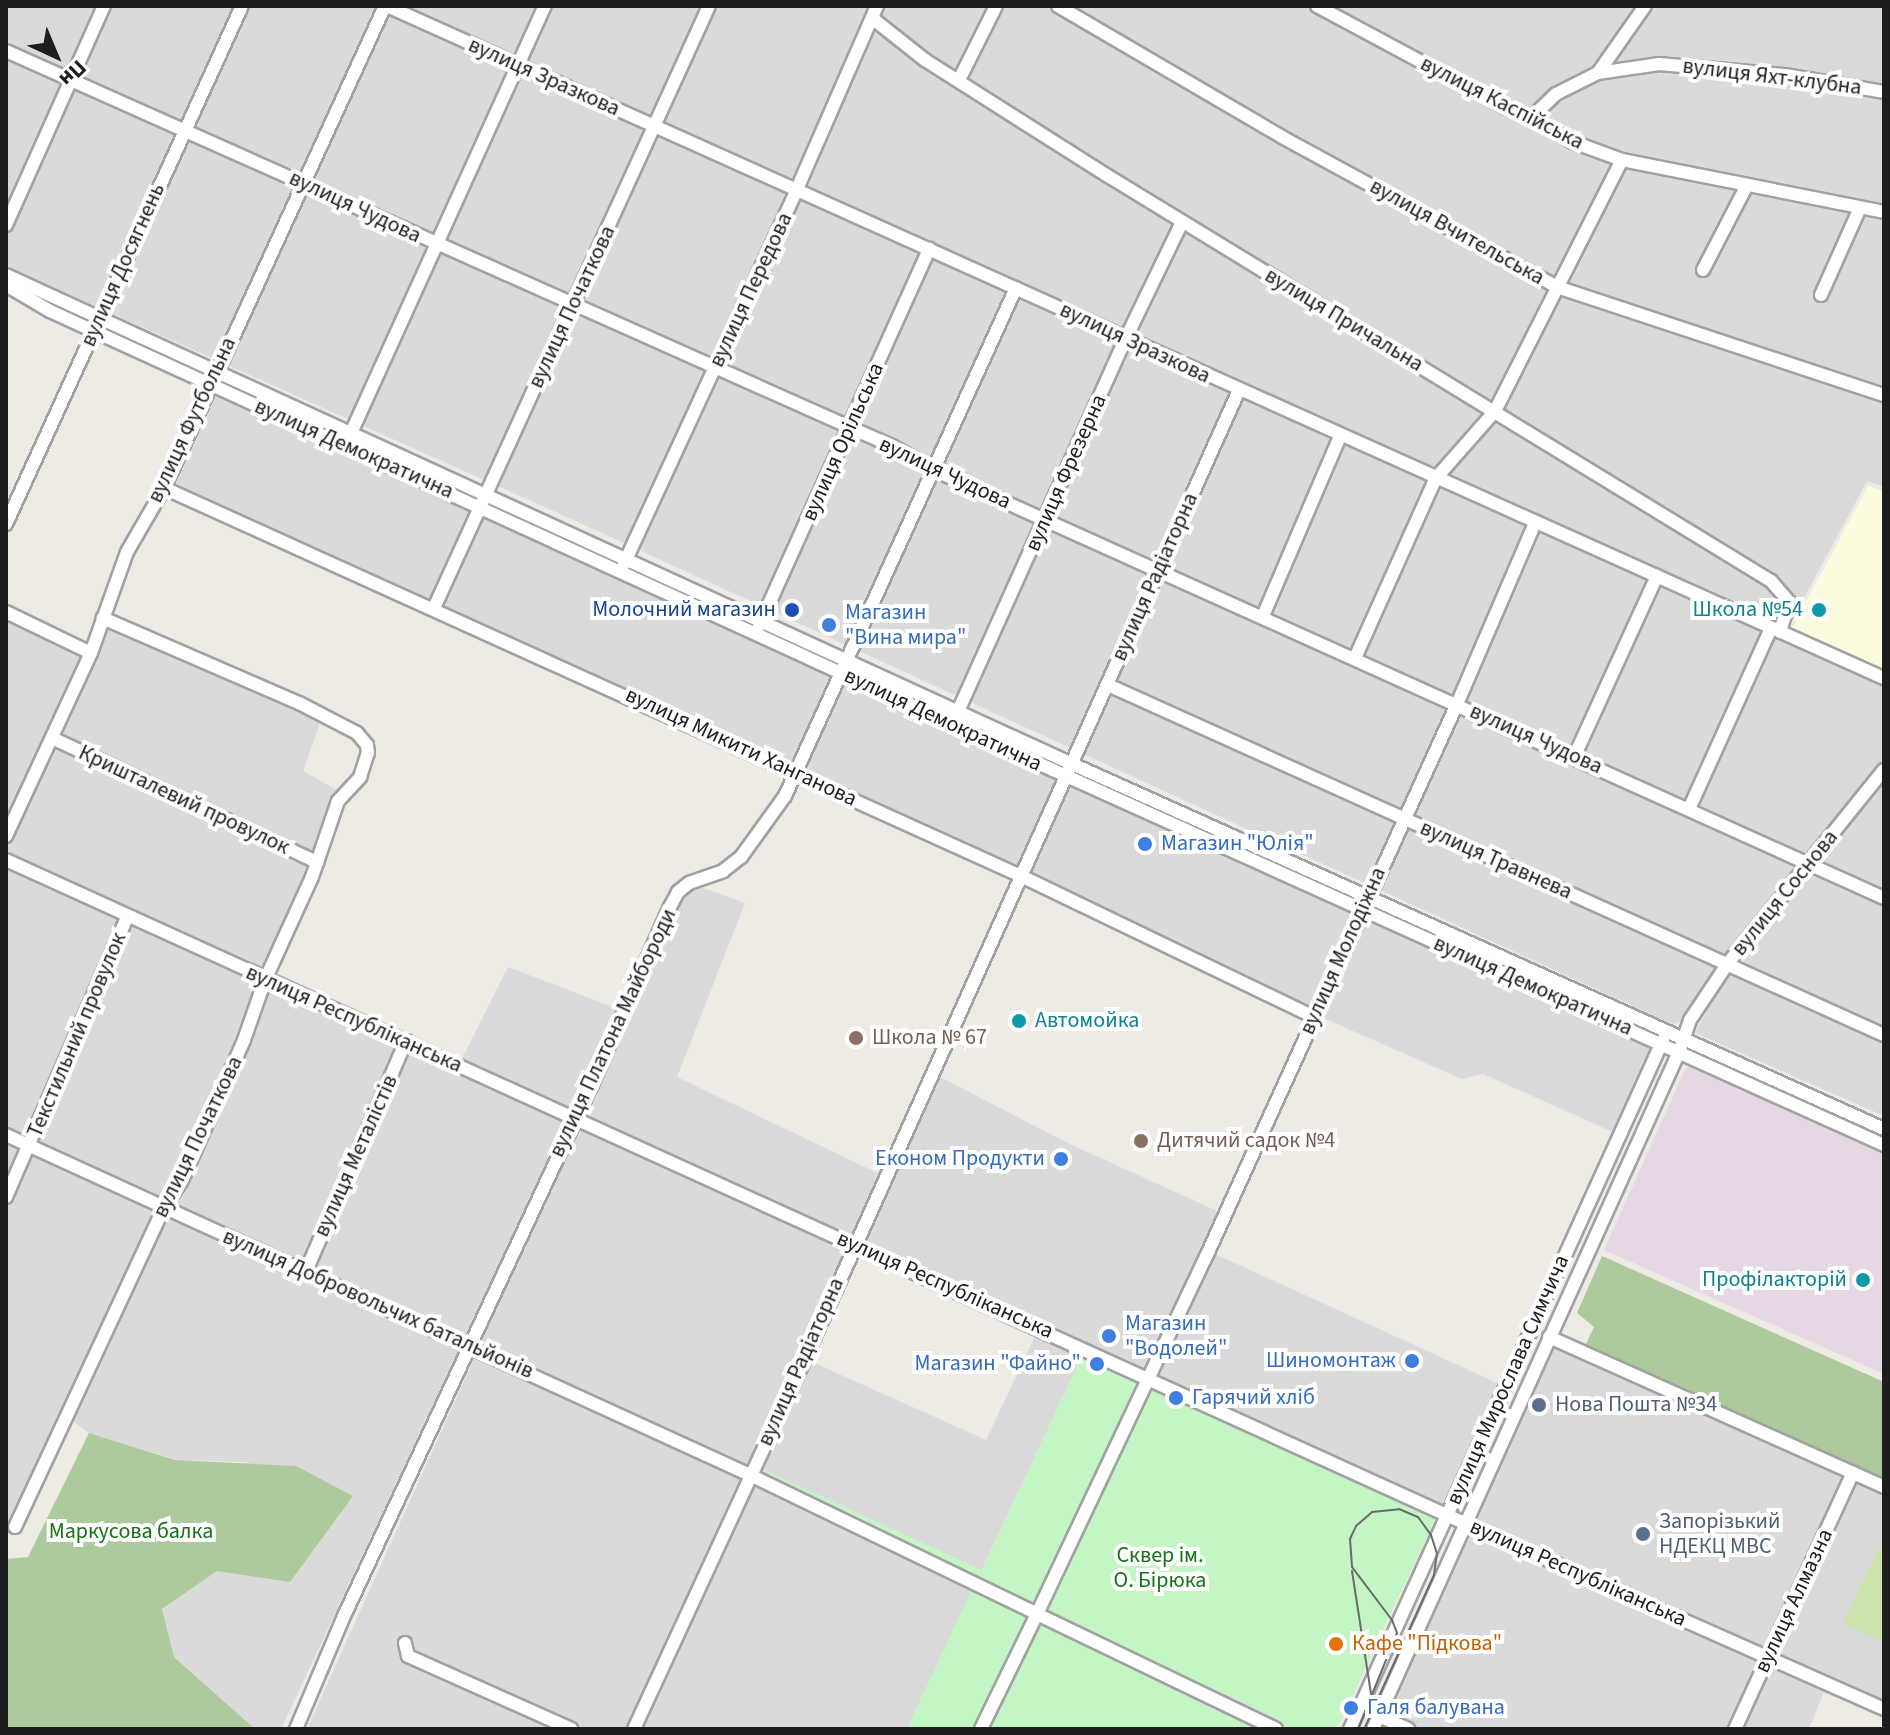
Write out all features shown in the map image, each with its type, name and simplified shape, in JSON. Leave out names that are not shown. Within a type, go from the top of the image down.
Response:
[{"type":"street","points":[[6,225],[104,6]]},
{"type":"street","name":"вулиця Досягнень","points":[[6,524],[242,6]]},
{"type":"street","name":"вулиця Зразкова","points":[[386,6],[1884,678]]},
{"type":"street","name":"вулиця Футбольна","points":[[6,836],[91,653],[127,552],[164,488],[209,384],[386,6]]},
{"type":"street","points":[[351,433],[545,6]]},
{"type":"street","name":"вулиця Початкова","points":[[434,608],[709,6]]},
{"type":"street","points":[[959,80],[996,6]]},
{"type":"street","name":"вулиця Вчительська","points":[[1058,6],[1282,137],[1557,287],[1884,395]]},
{"type":"street","name":"вулиця Каспійська","points":[[1317,6],[1505,107],[1532,117],[1573,142],[1622,160],[1860,208],[1883,208]]},
{"type":"street","points":[[1598,73],[1645,6]]},
{"type":"street","name":"вулиця Причальна","points":[[873,10],[925,60],[1182,222],[1780,587],[1789,602],[1689,809]]},
{"type":"street","name":"вулиця Передова","points":[[623,565],[797,189],[873,10]]},
{"type":"street","name":"вулиця Чудова","points":[[6,51],[850,430],[892,446],[934,470],[1575,755],[1884,898]]},
{"type":"street","name":"вулиця Яхт-клубна","points":[[1532,117],[1556,94],[1598,73],[1680,64],[1785,75],[1884,92]]},
{"type":"street","points":[[1355,658],[1436,478],[1495,411],[1622,160]]},
{"type":"street","points":[[1703,270],[1747,185]]},
{"type":"street","points":[[1821,295],[1860,208]]},
{"type":"street","name":"вулиця Фрезерна","points":[[955,718],[1126,338],[1182,222]]},
{"type":"street","name":"вулиця Орільська","points":[[759,628],[929,249]]},
{"type":"street","name":"вулиця Демократична","points":[[6,275],[209,384],[481,500],[1070,771],[1664,1038],[1884,1129]]},
{"type":"street","name":"вулиця Демократична","points":[[6,285],[50,311],[215,371],[351,433],[481,500]]},
{"type":"street","name":"вулиця Платона Майбороди","points":[[296,1729],[678,892],[689,883],[723,871],[741,857],[785,796],[1016,288]]},
{"type":"street","name":"вулиця Радіаторна","points":[[634,1729],[1070,771],[1239,390]]},
{"type":"street","points":[[1263,616],[1340,436]]},
{"type":"street","name":"вулиця Микити Ханганова","points":[[164,488],[796,772],[1314,1017]]},
{"type":"street","name":"вулиця Молодіжна","points":[[981,1729],[1149,1379],[1457,704],[1535,523]]},
{"type":"street","points":[[1575,755],[1657,576]]},
{"type":"street","points":[[6,612],[91,653]]},
{"type":"street","name":"вулиця Початкова","points":[[15,1527],[164,1207],[182,1180],[244,1040],[265,980],[317,862],[338,801],[360,777],[367,745],[357,733],[299,703],[103,618]]},
{"type":"street","name":"вулиця Травнева","points":[[1108,685],[1884,1035]]},
{"type":"street","name":"Кришталевий провулок","points":[[52,738],[317,862]]},
{"type":"street","name":"вулиця Соснова","points":[[1690,1020],[1728,963],[1884,771]]},
{"type":"street","name":"вулиця Республіканська","points":[[6,860],[127,918],[1884,1709]]},
{"type":"street","name":"Текстильний провулок","points":[[6,1197],[127,918]]},
{"type":"street","points":[[1664,1038],[1690,1020]]},
{"type":"street","name":"вулиця Мирослава Симчича","points":[[1373,1729],[1682,1046],[1690,1020]]},
{"type":"street","name":"вулиця Мирослава Симчича","points":[[1350,1729],[1664,1038]]},
{"type":"street","name":"вулиця Металістів","points":[[306,1271],[406,1041]]},
{"type":"street","name":"вулиця Демократична","points":[[1682,1046],[1884,1145]]},
{"type":"street","name":"вулиця Добровольчих батальйонів","points":[[6,1135],[750,1475],[1276,1729]]},
{"type":"street","points":[[1549,1337],[1884,1487]]},
{"type":"street","name":"вулиця Алмазна","points":[[1735,1729],[1853,1473]]},
{"type":"street","points":[[405,1643],[408,1656],[571,1729]]},
{"type":"street","points":[[1379,1716],[1408,1729]]},
{"type":"shaded area","points":[[6,6],[1884,6],[1884,487],[1867,481],[1782,639],[1884,685],[1884,758],[1727,958],[1687,1019],[1672,1024],[578,522],[6,266]]},
{"type":"shaded area","points":[[215,392],[1656,1047],[1615,1133],[1483,1074],[1462,1079],[1319,1016],[172,485]]},
{"type":"shaded area","points":[[1868,486],[1884,491],[1884,673],[1790,632]]},
{"type":"shaded area","points":[[6,617],[92,658],[107,623],[321,720],[303,771],[339,791],[260,985],[176,1177],[6,1531]]},
{"type":"shaded area","points":[[1884,773],[1884,1116],[1695,1033],[1729,969]]},
{"type":"shaded area","points":[[695,885],[745,903],[677,1077],[890,1179],[938,1076],[1072,1145],[1217,1211],[1202,1248],[1497,1383],[1445,1508],[584,1116],[681,895]]},
{"type":"shaded area","points":[[508,967],[618,1009],[281,1729],[255,1729],[174,1657],[162,1609],[217,1571],[248,1462],[177,1460],[89,1433],[71,1420],[165,1214],[179,1198],[270,987],[456,1071]]},
{"type":"shaded area","points":[[1687,1065],[1884,1153],[1884,1374],[1604,1250]]},
{"type":"shaded area","points":[[579,1126],[849,1246],[801,1357],[986,1440],[1036,1334],[1082,1356],[907,1729],[307,1729]]},
{"type":"shaded area","points":[[1552,1342],[1847,1475],[1729,1729],[1421,1729],[1386,1714]]},
{"type":"shaded area","points":[[1856,1478],[1884,1490],[1884,1704],[1829,1679],[1809,1729],[1742,1729]]},
{"type":"green space","points":[[1602,1256],[1884,1382],[1884,1480],[1585,1346],[1594,1327],[1577,1313]]},
{"type":"green space","name":"Сквер ім. О. Бірюка","points":[[1082,1356],[1435,1519],[1337,1729],[907,1729],[973,1587],[754,1486],[762,1469],[982,1570]]},
{"type":"green space","name":"Маркусова балка","points":[[89,1433],[175,1460],[296,1466],[353,1496],[290,1582],[217,1571],[162,1609],[174,1657],[255,1729],[6,1729],[6,1559],[28,1557]]},
{"type":"green space","points":[[1879,1547],[1884,1549],[1884,1643],[1843,1623]]},
{"type":"tram line","points":[[1358,1729],[1397,1633],[1392,1620],[1352,1567],[1350,1539],[1356,1526],[1372,1512],[1399,1509],[1418,1517],[1431,1535],[1437,1553],[1434,1575],[1364,1729]]},
{"type":"tram line","points":[[1352,1571],[1371,1694]]},
{"type":"place","name":"Молочний магазин","points":[[792,610]]},
{"type":"place","name":"Школа №54","points":[[1819,610]]},
{"type":"place","name":"Магазин \"Вина мира\"","points":[[829,625]]},
{"type":"place","name":"Магазин \"Юлія\"","points":[[1145,844]]},
{"type":"place","name":"Автомойка","points":[[1019,1021]]},
{"type":"place","name":"Школа № 67","points":[[856,1038]]},
{"type":"place","name":"Дитячий садок №4","points":[[1141,1141]]},
{"type":"place","name":"Економ Продукти","points":[[1061,1159]]},
{"type":"place","name":"Профілакторій","points":[[1863,1280]]},
{"type":"place","name":"Магазин \"Водолей\"","points":[[1109,1336]]},
{"type":"place","name":"Шиномонтаж","points":[[1412,1361]]},
{"type":"place","name":"Магазин \"Файно\"","points":[[1097,1364]]},
{"type":"place","name":"Гарячий хліб","points":[[1176,1398]]},
{"type":"place","name":"Нова Пошта №34","points":[[1539,1405]]},
{"type":"place","name":"Запорізький НДЕКЦ МВС","points":[[1643,1534]]},
{"type":"place","name":"Кафе \"Підкова\"","points":[[1336,1644]]},
{"type":"place","name":"Галя балувана","points":[[1351,1708]]}]
